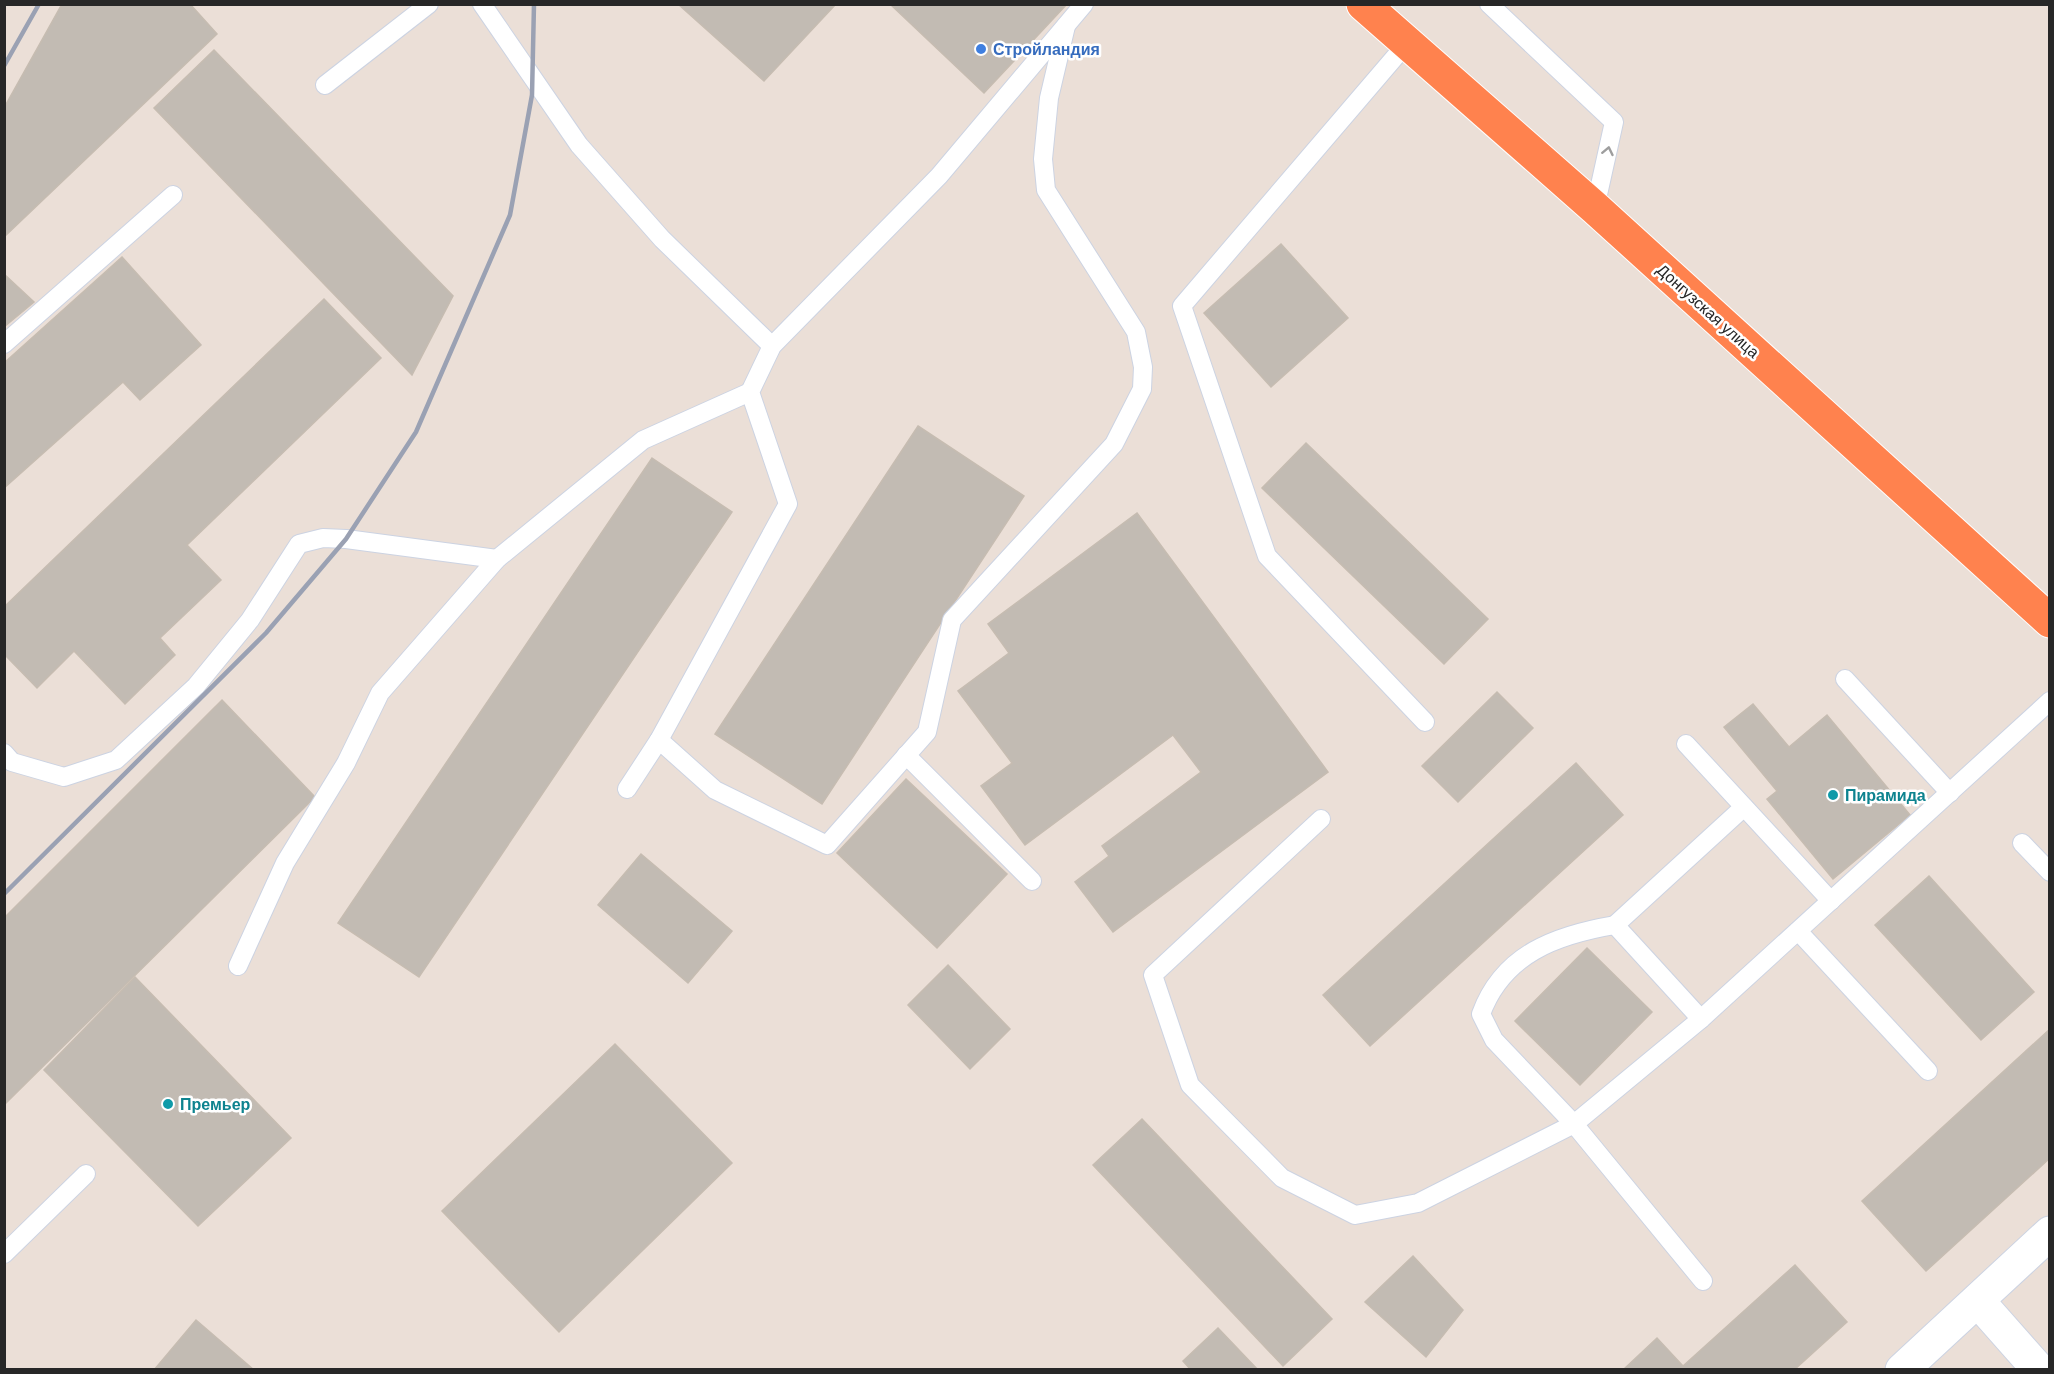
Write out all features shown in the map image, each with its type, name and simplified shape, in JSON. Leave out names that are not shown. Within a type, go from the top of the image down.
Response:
[{"type":"highway","name":"Донгузская улица","points":[[1363,4],[1595,208],[2049,621]]},
{"type":"street","points":[[1902,1370],[2049,1233]]},
{"type":"street","points":[[1978,1301],[2038,1370]]},
{"type":"lane","points":[[325,84],[429,4]]},
{"type":"lane","points":[[482,4],[579,145],[662,239],[772,346]]},
{"type":"lane","points":[[238,966],[285,863],[345,763],[380,693],[497,559],[643,440],[750,393],[772,346],[939,176],[1084,4]]},
{"type":"lane","points":[[1489,4],[1614,123],[1595,208]]},
{"type":"lane","points":[[659,740],[715,790],[827,845],[927,732],[952,620],[1114,444],[1142,389],[1143,367],[1136,332],[1046,190],[1042,159],[1049,98],[1066,26]]},
{"type":"lane","points":[[1407,43],[1182,306],[1267,556],[1425,722]]},
{"type":"lane","points":[[4,344],[173,195]]},
{"type":"lane","points":[[627,789],[659,740],[788,504],[750,393]]},
{"type":"lane","points":[[4,753],[12,762],[64,777],[117,760],[196,686],[250,620],[299,544],[323,538],[346,538],[497,559]]},
{"type":"lane","points":[[1845,679],[1950,793]]},
{"type":"lane","points":[[1321,819],[1153,975],[1190,1085],[1282,1178],[1355,1215],[1418,1203],[1574,1124],[1701,1019],[2049,701]]},
{"type":"lane","points":[[1686,744],[1831,901]]},
{"type":"lane","points":[[906,755],[1032,881]]},
{"type":"lane","points":[[1703,1281],[1574,1124],[1494,1040],[1480,1014],[1487,997],[1501,976],[1524,957],[1572,933],[1615,925],[1744,807]]},
{"type":"lane","points":[[2022,843],[2049,872]]},
{"type":"lane","points":[[1615,925],[1701,1019]]},
{"type":"lane","points":[[1798,931],[1928,1071]]},
{"type":"lane","points":[[4,1254],[86,1174]]},
{"type":"building","points":[[62,4],[190,4],[217,34],[4,237],[4,108]]},
{"type":"building","points":[[678,4],[836,4],[764,81]]},
{"type":"building","name":"Стройландия","points":[[890,4],[1067,4],[984,93]]},
{"type":"building","points":[[214,50],[453,296],[412,375],[154,108]]},
{"type":"building","points":[[1281,244],[1348,318],[1271,387],[1204,313]]},
{"type":"building","points":[[122,257],[201,345],[140,400],[123,382],[4,488],[4,363]]},
{"type":"building","points":[[4,274],[34,302],[4,327]]},
{"type":"building","points":[[324,299],[381,358],[187,545],[221,580],[160,638],[175,655],[125,704],[74,651],[37,688],[4,654],[4,607]]},
{"type":"building","points":[[918,426],[1024,496],[822,804],[715,734]]},
{"type":"building","points":[[1306,443],[1488,619],[1444,664],[1262,488]]},
{"type":"building","points":[[652,458],[732,512],[419,977],[338,923]]},
{"type":"building","points":[[1137,513],[1328,772],[1113,932],[1075,882],[1109,856],[1102,846],[1201,772],[1173,735],[1025,845],[981,786],[1012,763],[958,691],[1009,653],[988,624]]},
{"type":"building","points":[[1497,692],[1533,728],[1458,802],[1422,766]]},
{"type":"building","points":[[222,700],[315,797],[4,1105],[4,918]]},
{"type":"building","name":"Пирамида","points":[[1753,704],[1789,747],[1827,715],[1910,815],[1833,879],[1767,799],[1777,791],[1724,727]]},
{"type":"building","points":[[1576,763],[1623,815],[1370,1046],[1323,995]]},
{"type":"building","points":[[906,779],[1007,874],[937,948],[837,853]]},
{"type":"building","points":[[641,854],[732,931],[688,983],[598,905]]},
{"type":"building","points":[[1929,876],[2034,992],[1981,1040],[1875,925]]},
{"type":"building","points":[[1587,948],[1652,1012],[1580,1085],[1515,1021]]},
{"type":"building","points":[[948,965],[1010,1029],[970,1069],[908,1005]]},
{"type":"building","name":"Премьер","points":[[135,977],[291,1138],[198,1226],[44,1070]]},
{"type":"building","points":[[2050,1029],[2050,1158],[1926,1271],[1862,1201]]},
{"type":"building","points":[[615,1044],[732,1163],[559,1332],[442,1211]]},
{"type":"building","points":[[1142,1119],[1332,1319],[1283,1366],[1093,1165]]},
{"type":"building","points":[[1413,1256],[1463,1310],[1426,1357],[1365,1302]]},
{"type":"building","points":[[1795,1265],[1847,1322],[1794,1370],[1623,1370],[1657,1338],[1683,1366]]},
{"type":"building","points":[[196,1320],[254,1370],[154,1370]]},
{"type":"building","points":[[1218,1328],[1258,1370],[1191,1370],[1183,1361]]},
{"type":"railway","points":[[4,66],[39,4]]},
{"type":"railway","points":[[4,894],[266,633],[346,539],[416,432],[510,215],[532,95],[534,4]]},
{"type":"place","name":"Стройландия","points":[[981,49]]},
{"type":"place","name":"Пирамида","points":[[1833,795]]},
{"type":"place","name":"Премьер","points":[[168,1104]]}]
